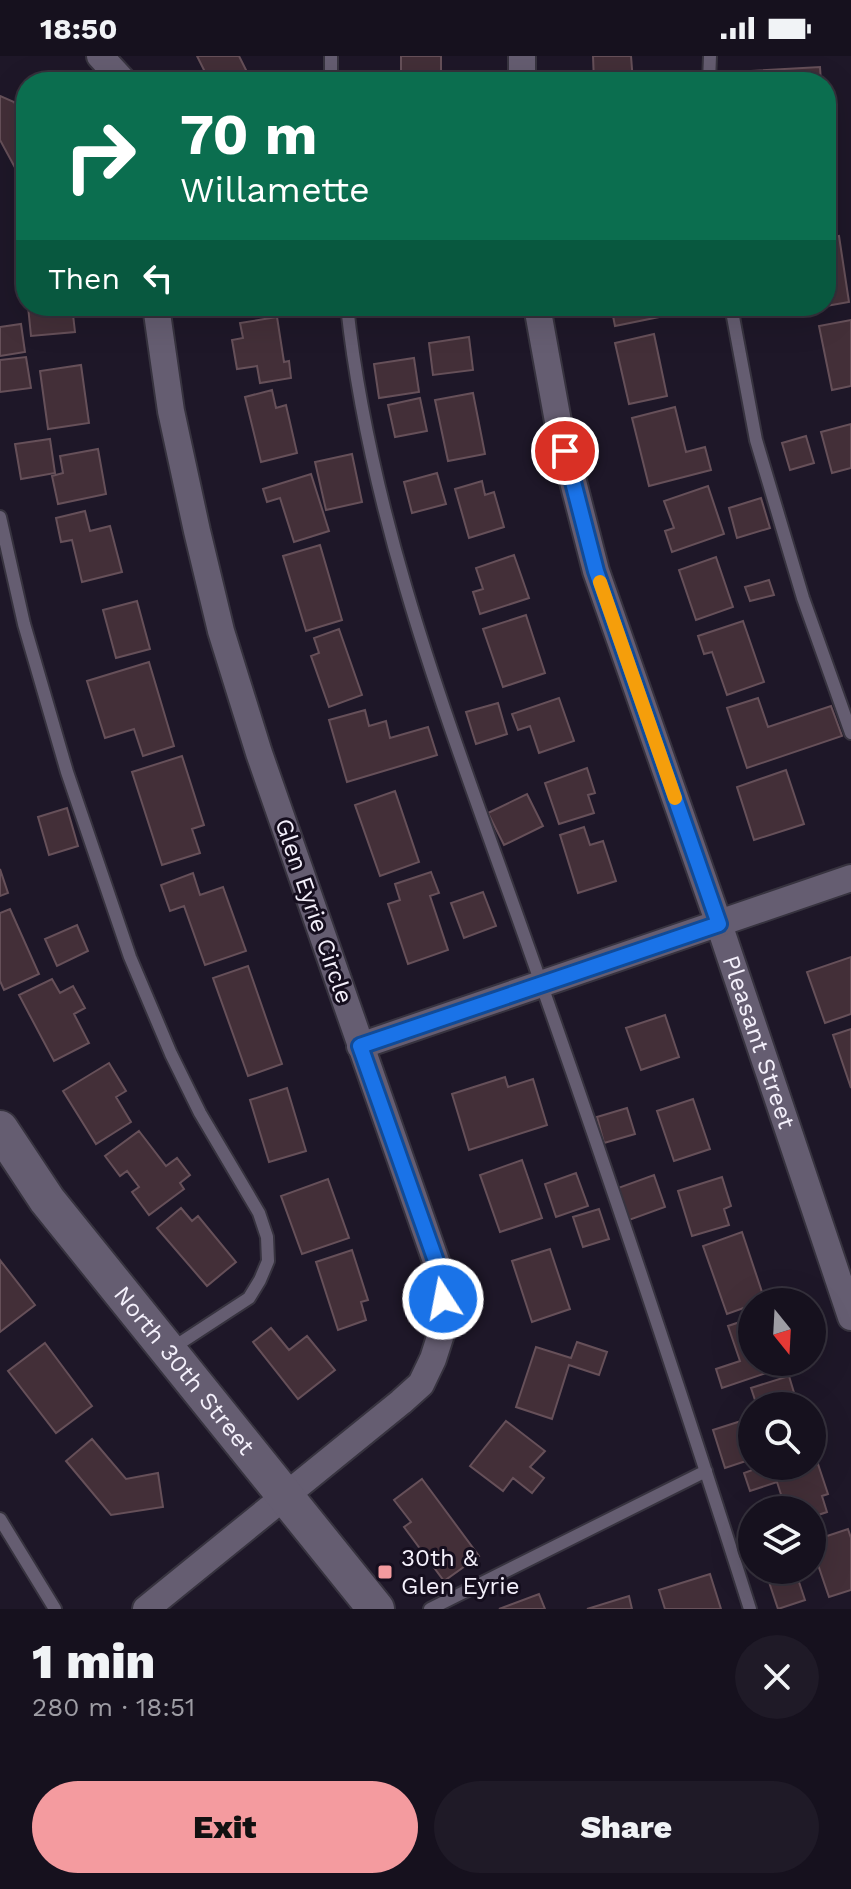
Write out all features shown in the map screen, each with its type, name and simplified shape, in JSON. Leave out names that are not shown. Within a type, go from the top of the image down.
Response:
[{"type":"main road","name":"North 30th Street","points":[[0,1129],[47,1200],[376,1609]]},
{"type":"street","points":[[100,56],[115,72]]},
{"type":"street","name":"Glen Eyrie Circle","points":[[146,1609],[421,1384],[442,1331],[443,1299],[437,1264],[259,753],[221,631],[174,426],[158,316]]},
{"type":"street","name":"Pleasant Street","points":[[539,316],[559,427],[596,571],[851,1317]]},
{"type":"street","points":[[360,1046],[851,878]]},
{"type":"lane","points":[[348,316],[353,358],[380,495],[409,600],[706,1471],[750,1609]]},
{"type":"lane","points":[[733,316],[756,440],[803,598],[851,733]]},
{"type":"lane","points":[[0,517],[28,639],[67,772],[130,957],[171,1054],[200,1113],[259,1213],[267,1237],[268,1261],[249,1298],[168,1351]]},
{"type":"lane","points":[[430,1609],[706,1471]]},
{"type":"lane","points":[[0,1519],[55,1609]]},
{"type":"building","points":[[197,56],[239,56],[247,72],[205,72]]},
{"type":"building","points":[[401,56],[441,56],[441,72],[401,72]]},
{"type":"building","points":[[593,56],[631,56],[632,72],[594,72]]},
{"type":"building","points":[[820,67],[820,72],[734,72]]},
{"type":"building","points":[[0,96],[16,106],[16,169],[0,140]]},
{"type":"building","points":[[836,236],[839,236],[849,302],[836,304]]},
{"type":"building","points":[[29,316],[73,316],[75,332],[31,336]]},
{"type":"building","points":[[613,316],[664,316],[615,326]]},
{"type":"building","points":[[277,317],[284,362],[289,361],[291,378],[260,383],[257,366],[237,369],[232,340],[243,338],[240,323]]},
{"type":"building","points":[[851,320],[851,386],[832,390],[819,326]]},
{"type":"building","points":[[21,324],[25,352],[0,356],[0,327]]},
{"type":"building","points":[[654,334],[667,396],[629,404],[615,343]]},
{"type":"building","points":[[469,337],[473,370],[433,375],[429,343]]},
{"type":"building","points":[[26,357],[31,388],[0,392],[0,360]]},
{"type":"building","points":[[414,358],[419,392],[379,398],[374,364]]},
{"type":"building","points":[[81,365],[89,423],[48,429],[40,371]]},
{"type":"building","points":[[272,390],[276,408],[286,405],[297,453],[261,462],[245,397]]},
{"type":"building","points":[[473,393],[485,454],[448,461],[435,400]]},
{"type":"building","points":[[420,398],[427,431],[395,437],[388,405]]},
{"type":"building","points":[[675,407],[686,452],[705,447],[711,470],[649,486],[632,418]]},
{"type":"building","points":[[851,424],[851,468],[832,473],[821,432]]},
{"type":"building","points":[[806,436],[814,463],[790,470],[782,443]]},
{"type":"building","points":[[50,439],[55,473],[21,479],[15,444]]},
{"type":"building","points":[[98,449],[106,494],[58,504],[52,476],[63,473],[60,456]]},
{"type":"building","points":[[352,454],[362,502],[326,510],[315,462]]},
{"type":"building","points":[[437,473],[446,504],[412,513],[404,482]]},
{"type":"building","points":[[311,474],[329,531],[294,542],[280,498],[267,502],[263,489]]},
{"type":"building","points":[[482,481],[485,495],[494,492],[504,527],[469,538],[455,489]]},
{"type":"building","points":[[708,486],[724,534],[672,552],[665,531],[674,528],[664,501]]},
{"type":"building","points":[[761,498],[770,528],[737,538],[729,508]]},
{"type":"building","points":[[85,511],[90,531],[110,526],[122,572],[82,582],[72,540],[61,542],[56,518]]},
{"type":"building","points":[[320,545],[342,620],[306,631],[283,556]]},
{"type":"building","points":[[514,555],[529,598],[480,614],[473,592],[483,589],[476,568]]},
{"type":"building","points":[[716,557],[733,607],[696,620],[679,570]]},
{"type":"building","points":[[769,580],[774,595],[750,601],[745,587]]},
{"type":"building","points":[[137,601],[150,649],[116,658],[103,610]]},
{"type":"building","points":[[526,615],[545,673],[503,687],[483,629]]},
{"type":"building","points":[[743,621],[764,682],[727,695],[712,652],[704,654],[698,636]]},
{"type":"building","points":[[339,629],[362,695],[329,707],[311,656],[319,653],[314,638]]},
{"type":"building","points":[[149,662],[174,746],[143,756],[134,729],[105,738],[87,681]]},
{"type":"building","points":[[559,698],[574,741],[539,753],[530,726],[518,730],[512,714]]},
{"type":"building","points":[[758,698],[768,727],[831,706],[842,736],[747,768],[727,708]]},
{"type":"building","points":[[498,703],[507,734],[476,744],[466,712]]},
{"type":"building","points":[[365,710],[369,726],[386,721],[390,738],[428,727],[437,755],[347,782],[329,720]]},
{"type":"building","points":[[182,756],[204,825],[192,829],[200,853],[162,865],[132,772]]},
{"type":"building","points":[[587,768],[595,793],[588,795],[594,813],[559,824],[545,783]]},
{"type":"building","points":[[786,770],[804,824],[754,840],[737,787]]},
{"type":"building","points":[[395,791],[419,862],[380,876],[355,805]]},
{"type":"building","points":[[527,794],[543,826],[504,845],[488,813]]},
{"type":"building","points":[[67,808],[78,846],[49,855],[38,817]]},
{"type":"building","points":[[584,827],[590,845],[603,841],[616,881],[578,893],[560,835]]},
{"type":"building","points":[[0,869],[8,893],[0,896]]},
{"type":"building","points":[[431,872],[439,893],[430,896],[448,950],[408,964],[388,904],[400,900],[395,884]]},
{"type":"building","points":[[193,873],[200,895],[223,887],[246,951],[205,965],[184,906],[170,911],[161,885]]},
{"type":"building","points":[[483,892],[496,926],[464,938],[451,903]]},
{"type":"building","points":[[10,909],[39,974],[4,990],[0,981],[0,913]]},
{"type":"building","points":[[77,925],[88,951],[57,966],[45,939]]},
{"type":"building","points":[[851,957],[851,1014],[825,1023],[807,972]]},
{"type":"building","points":[[248,966],[282,1064],[248,1076],[213,978]]},
{"type":"building","points":[[52,979],[60,993],[73,986],[85,1008],[74,1014],[89,1043],[54,1061],[19,995]]},
{"type":"building","points":[[665,1015],[679,1057],[641,1070],[626,1028]]},
{"type":"building","points":[[851,1029],[851,1088],[833,1035]]},
{"type":"building","points":[[109,1063],[126,1091],[116,1097],[131,1122],[96,1144],[63,1091]]},
{"type":"building","points":[[505,1077],[508,1087],[533,1079],[547,1125],[469,1150],[452,1094]]},
{"type":"building","points":[[287,1088],[306,1151],[269,1162],[250,1100]]},
{"type":"building","points":[[693,1099],[710,1149],[674,1161],[657,1111]]},
{"type":"building","points":[[627,1108],[635,1134],[604,1143],[597,1117]]},
{"type":"building","points":[[139,1131],[166,1166],[177,1158],[190,1175],[180,1183],[184,1189],[149,1215],[132,1192],[139,1187],[127,1171],[120,1176],[105,1156]]},
{"type":"building","points":[[522,1160],[542,1218],[500,1232],[480,1175]]},
{"type":"building","points":[[576,1173],[588,1206],[556,1217],[545,1184]]},
{"type":"building","points":[[654,1175],[665,1207],[629,1220],[618,1188]]},
{"type":"building","points":[[722,1177],[731,1206],[724,1209],[729,1225],[692,1236],[678,1191]]},
{"type":"building","points":[[328,1179],[349,1238],[302,1254],[281,1196]]},
{"type":"building","points":[[181,1208],[192,1221],[198,1216],[236,1262],[207,1286],[157,1228]]},
{"type":"building","points":[[599,1209],[609,1239],[583,1247],[573,1217]]},
{"type":"building","points":[[742,1232],[761,1288],[738,1288],[738,1310],[727,1314],[703,1246]]},
{"type":"building","points":[[550,1249],[570,1309],[532,1322],[512,1261]]},
{"type":"building","points":[[352,1250],[368,1300],[361,1302],[366,1320],[338,1330],[316,1262]]},
{"type":"building","points":[[0,1260],[35,1305],[0,1332]]},
{"type":"building","points":[[738,1323],[738,1355],[728,1326]]},
{"type":"building","points":[[271,1328],[289,1350],[307,1336],[335,1370],[298,1399],[253,1342]]},
{"type":"building","points":[[577,1342],[607,1352],[599,1375],[569,1365],[552,1419],[516,1407],[536,1347],[571,1358]]},
{"type":"building","points":[[45,1343],[92,1406],[56,1433],[8,1371]]},
{"type":"building","points":[[738,1362],[738,1376],[757,1376],[722,1388],[716,1369]]},
{"type":"building","points":[[789,1376],[794,1392],[752,1392],[751,1388]]},
{"type":"building","points":[[506,1421],[545,1451],[530,1467],[544,1478],[532,1493],[513,1478],[503,1491],[470,1466]]},
{"type":"building","points":[[738,1422],[738,1464],[725,1468],[713,1430]]},
{"type":"building","points":[[92,1439],[126,1479],[158,1473],[163,1507],[111,1515],[66,1461]]},
{"type":"building","points":[[422,1479],[479,1556],[444,1581],[404,1527],[411,1522],[394,1500]]},
{"type":"building","points":[[746,1480],[823,1480],[828,1494],[782,1496],[777,1482],[750,1491]]},
{"type":"building","points":[[848,1529],[851,1538],[851,1590],[829,1597],[825,1584],[826,1536]]},
{"type":"building","points":[[710,1574],[721,1609],[665,1609],[659,1590]]},
{"type":"building","points":[[770,1584],[800,1584],[805,1600],[778,1609]]},
{"type":"building","points":[[539,1594],[545,1609],[499,1609]]},
{"type":"building","points":[[629,1596],[632,1609],[587,1609]]},
{"type":"slow traffic","points":[[600,582],[675,798]]},
{"type":"place","name":"30th & Glen Eyrie","points":[[385,1572]]},
{"type":"route","points":[[443,1299],[437,1264],[360,1046],[719,924],[596,571],[565,451]]}]
